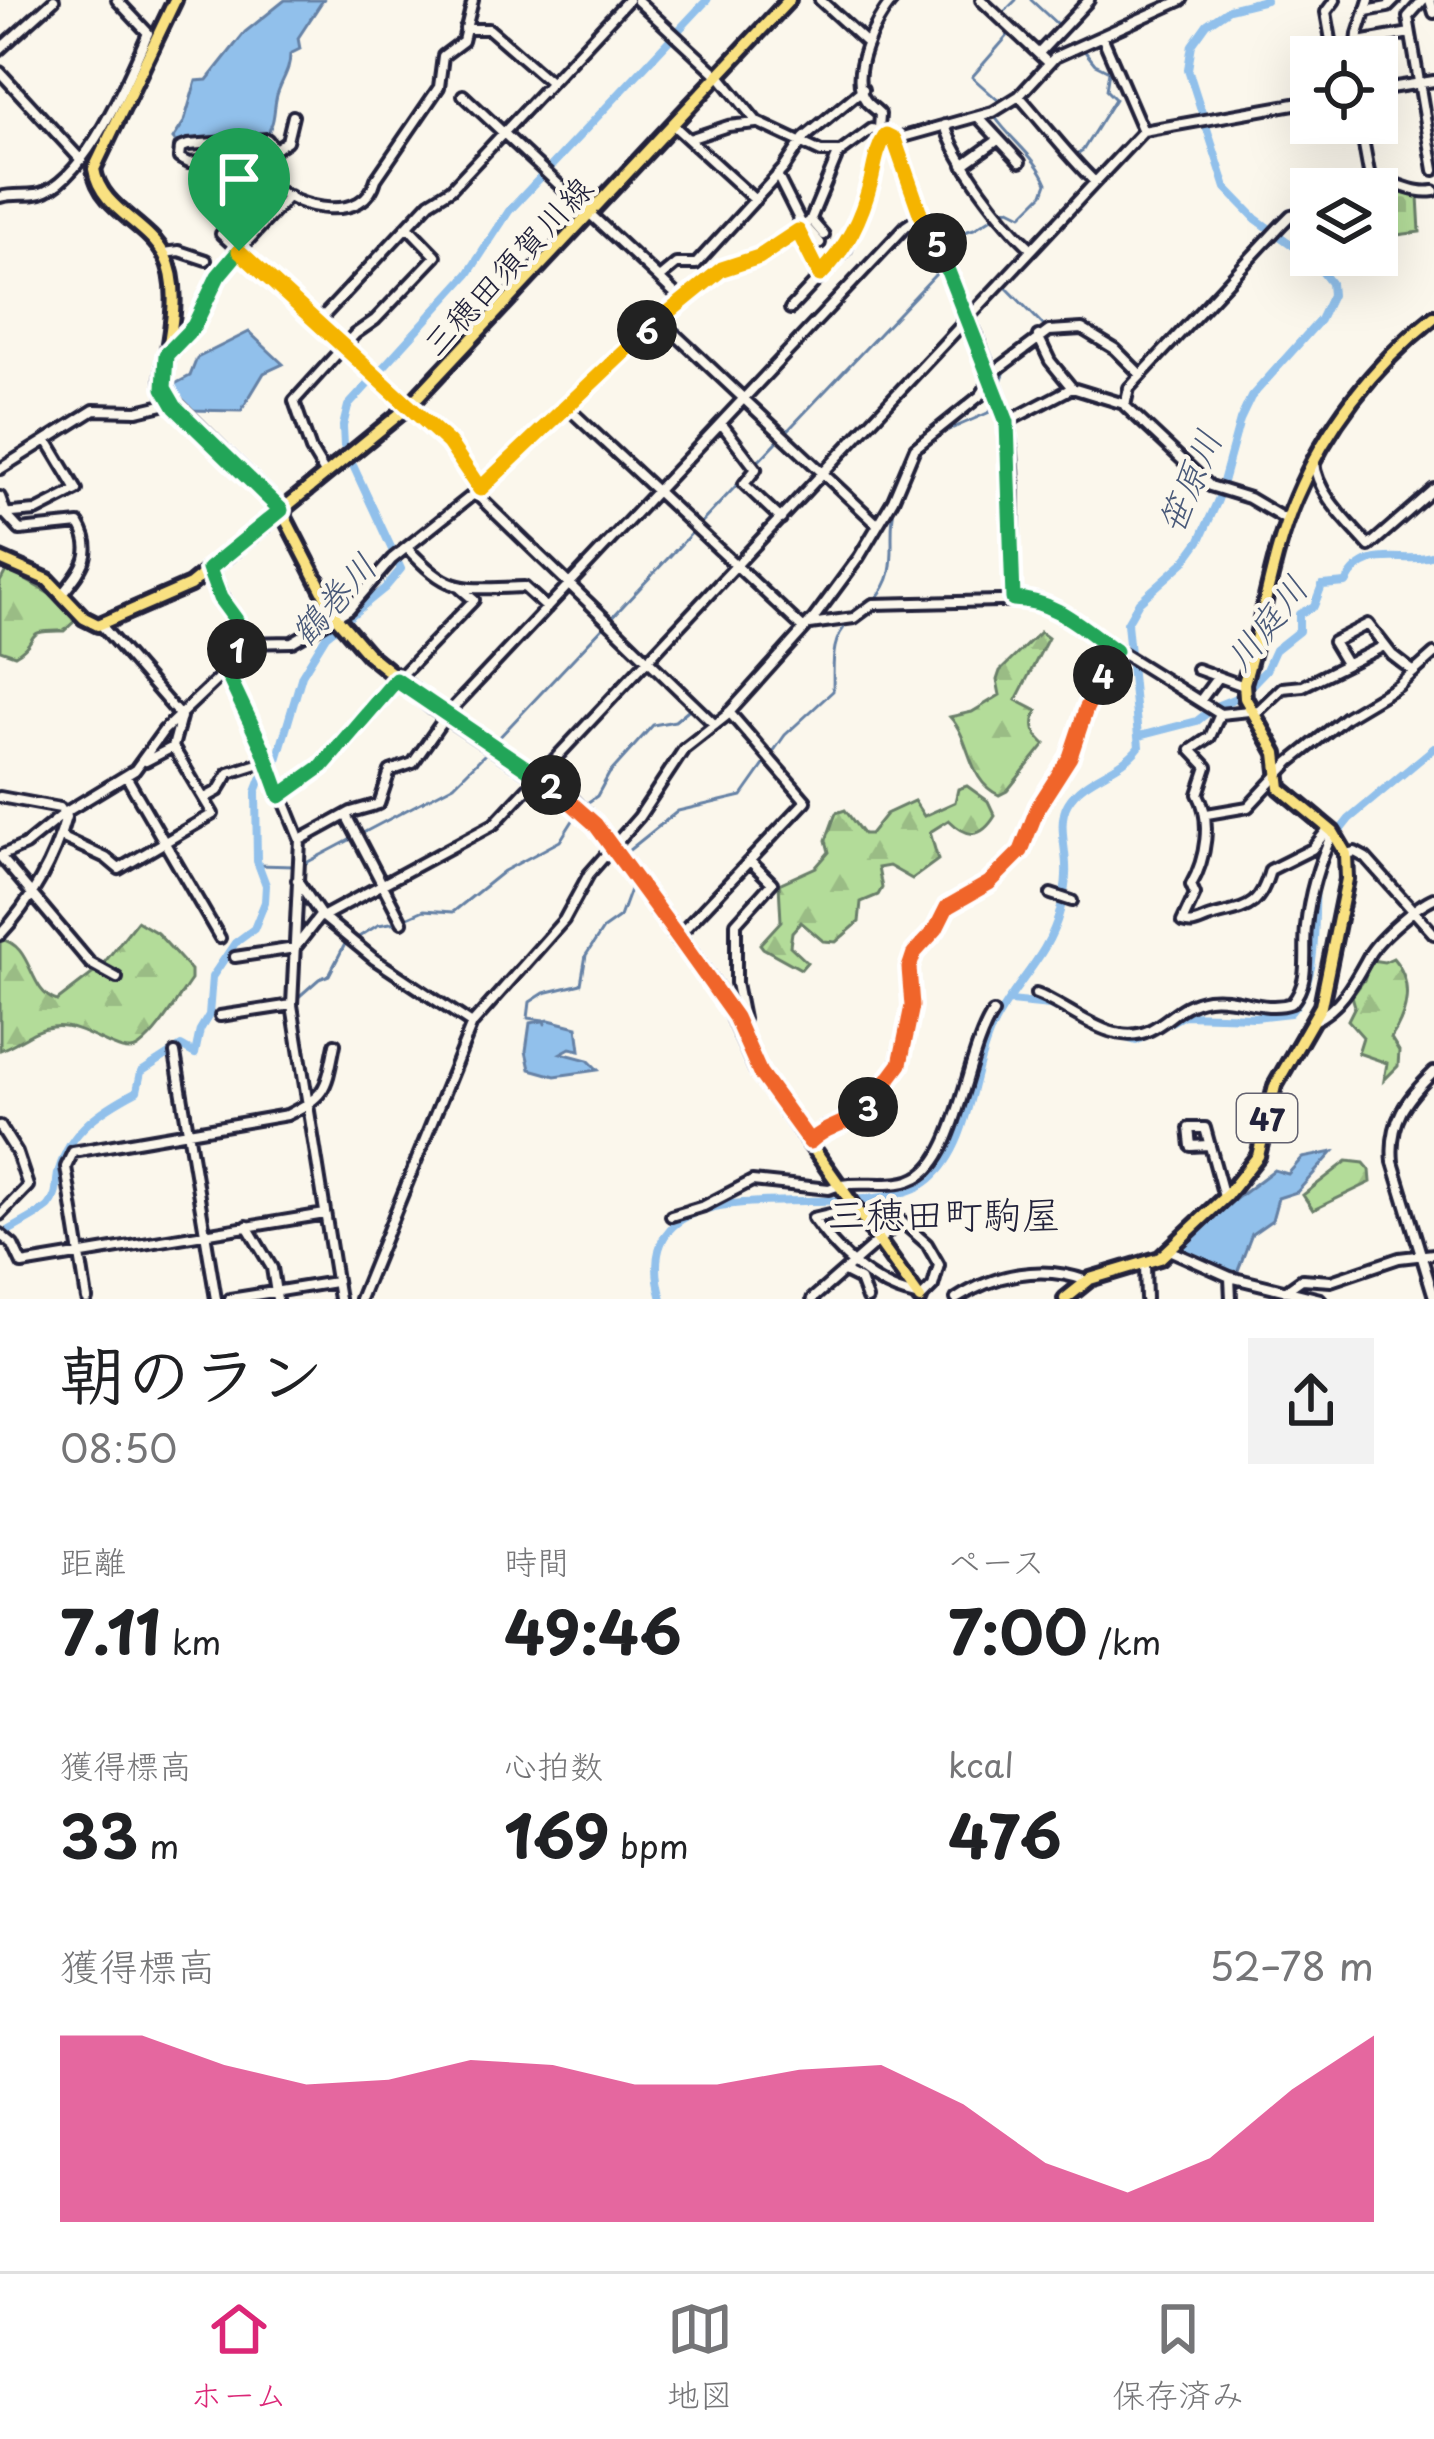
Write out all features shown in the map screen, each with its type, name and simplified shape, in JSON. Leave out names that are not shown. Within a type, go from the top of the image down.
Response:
[{"type":"main road","points":[[175,0],[94,170],[105,196],[164,253],[173,284],[163,380],[171,403],[281,510],[340,622],[396,680],[578,806],[740,1026],[757,1069],[919,1298]]},
{"type":"main road","name":"三穂田須賀川線","points":[[101,625],[130,608],[178,593],[407,408],[789,0]]},
{"type":"main road","points":[[1345,851],[1330,831],[1280,788],[1276,753],[1244,690],[1288,521],[1313,463],[1348,404],[1398,346],[1434,317]]},
{"type":"main road","points":[[0,559],[43,577],[84,618],[101,625]]},
{"type":"main road","name":"47","points":[[1065,1299],[1087,1281],[1145,1264],[1168,1250],[1224,1198],[1258,1156],[1275,1086],[1315,1020],[1333,958],[1347,879],[1345,851]]},
{"type":"street","points":[[0,49],[53,0]]},
{"type":"street","points":[[0,197],[49,190],[81,160],[148,33],[117,0]]},
{"type":"street","points":[[293,116],[286,141],[275,149],[267,139],[188,145],[179,154],[189,163],[247,157],[275,190],[318,207],[348,207],[365,199],[439,87],[443,56],[463,42],[473,0]]},
{"type":"street","points":[[317,323],[433,198],[451,189],[632,0],[719,77],[757,122],[823,153],[839,153]]},
{"type":"street","points":[[820,0],[867,43]]},
{"type":"street","points":[[893,0],[860,62],[865,99],[881,117],[921,216],[934,236],[1007,422],[1013,599]]},
{"type":"street","points":[[982,0],[1048,62]]},
{"type":"street","points":[[1039,53],[1089,0]]},
{"type":"street","points":[[239,643],[292,642],[340,622],[400,553],[477,491],[659,319],[722,269],[759,257],[804,226],[839,153],[872,129],[886,134],[945,125],[1006,106],[1048,62],[1182,0]]},
{"type":"street","points":[[1330,36],[1326,12],[1335,0]]},
{"type":"street","points":[[1358,36],[1369,0]]},
{"type":"street","points":[[1366,11],[1387,8],[1395,0]]},
{"type":"street","points":[[1434,13],[1426,0],[1408,15],[1434,170]]},
{"type":"street","points":[[465,29],[489,29],[550,82]]},
{"type":"street","points":[[1393,36],[1410,33]]},
{"type":"street","points":[[1102,36],[1143,131]]},
{"type":"street","points":[[0,72],[81,160]]},
{"type":"street","points":[[1398,86],[1434,81]]},
{"type":"street","points":[[659,278],[676,264],[696,263],[801,142],[863,89]]},
{"type":"street","points":[[463,95],[682,300]]},
{"type":"street","points":[[1018,96],[1053,140],[1096,182]]},
{"type":"street","points":[[235,957],[296,947],[321,916],[490,829],[1143,131],[1290,105]]},
{"type":"street","points":[[977,117],[1020,162]]},
{"type":"street","points":[[689,139],[757,122]]},
{"type":"street","points":[[674,125],[754,200]]},
{"type":"street","points":[[945,125],[964,165],[1008,226],[1033,249]]},
{"type":"street","points":[[790,310],[846,249],[886,134]]},
{"type":"street","points":[[964,165],[998,140]]},
{"type":"street","points":[[777,175],[804,226],[820,275]]},
{"type":"street","points":[[1398,184],[1419,194],[1434,191]]},
{"type":"street","points":[[166,355],[194,326],[218,276],[290,195]]},
{"type":"street","points":[[299,840],[379,804],[390,771],[413,763],[446,716],[906,226],[921,216]]},
{"type":"street","points":[[1124,404],[1127,390],[1290,217]]},
{"type":"street","points":[[804,226],[822,239]]},
{"type":"street","points":[[326,475],[311,450],[294,401],[356,332],[375,320],[436,256],[408,227]]},
{"type":"street","points":[[220,234],[454,449],[477,491],[716,724]]},
{"type":"street","points":[[164,253],[179,251],[206,260]]},
{"type":"street","points":[[659,319],[878,525]]},
{"type":"street","points":[[360,1299],[472,1024],[564,920],[589,874],[650,802],[684,748],[729,712],[806,627],[878,525],[915,448],[992,382],[998,369],[1049,331],[1080,328],[1115,350],[1141,375]]},
{"type":"street","points":[[1038,336],[1050,361],[1072,388],[1124,404],[1216,488],[1272,509],[1288,521]]},
{"type":"street","points":[[1007,422],[1072,388]]},
{"type":"street","points":[[0,469],[94,410],[137,410],[171,403]]},
{"type":"street","points":[[567,407],[806,627]]},
{"type":"street","points":[[721,423],[756,469],[746,486],[781,518]]},
{"type":"street","points":[[2,512],[36,511],[77,490],[47,440]]},
{"type":"street","points":[[1313,463],[1322,492],[1369,545],[1434,489]]},
{"type":"street","points":[[0,497],[2,512],[26,531],[79,524],[89,546],[88,556],[64,593]]},
{"type":"street","points":[[280,796],[322,766],[474,600],[400,553]]},
{"type":"street","points":[[142,763],[164,730],[226,671],[239,643],[236,620],[220,598],[209,569]]},
{"type":"street","points":[[460,589],[524,587],[547,608]]},
{"type":"street","points":[[806,627],[854,618],[873,604],[1037,600],[1216,712],[1262,708],[1282,688],[1303,686],[1384,646]]},
{"type":"street","points":[[1345,662],[1333,642],[1368,624],[1384,646],[1414,672]]},
{"type":"street","points":[[101,625],[179,715]]},
{"type":"street","points":[[810,1142],[825,1128],[861,1114],[895,1073],[912,1006],[909,968],[914,953],[936,929],[947,907],[989,883],[1021,851],[1038,807],[1070,757],[1086,709],[1118,653]]},
{"type":"street","points":[[1207,814],[1244,809],[1346,717],[1391,691],[1434,654]]},
{"type":"street","points":[[1197,669],[1244,690]]},
{"type":"street","points":[[226,671],[299,840],[292,1005],[338,1299]]},
{"type":"street","points":[[1200,701],[1217,678]]},
{"type":"street","points":[[678,937],[806,800],[729,712]]},
{"type":"street","points":[[1216,712],[1213,733],[1191,750],[1207,767],[1198,794],[1207,814],[1201,867],[1192,885],[1196,894],[1182,920],[1188,925],[1250,906],[1270,870],[1312,849],[1330,831]]},
{"type":"street","points":[[61,837],[106,858],[118,869],[213,814],[173,747],[179,715]]},
{"type":"street","points":[[117,978],[90,963],[0,856],[25,845],[66,812],[173,747]]},
{"type":"street","points":[[204,798],[218,791],[229,772],[270,769]]},
{"type":"street","points":[[127,776],[220,938]]},
{"type":"street","points":[[0,797],[66,812]]},
{"type":"street","points":[[0,935],[21,912],[53,859],[66,812]]},
{"type":"street","points":[[346,815],[402,922]]},
{"type":"street","points":[[1036,994],[1097,1027],[1139,1033],[1173,1011],[1207,1000],[1275,1007],[1292,1003],[1305,979],[1305,928],[1330,831]]},
{"type":"street","points":[[1345,851],[1366,858],[1434,934]]},
{"type":"street","points":[[740,1026],[736,923],[772,886],[750,862]]},
{"type":"street","points":[[297,880],[321,916],[472,1024]]},
{"type":"street","points":[[1051,894],[1072,901]]},
{"type":"street","points":[[1315,1020],[1333,1008],[1359,978],[1382,938],[1434,898]]},
{"type":"street","points":[[220,1016],[292,1005]]},
{"type":"street","points":[[671,1216],[704,1206],[752,1181],[820,1190],[841,1184],[903,1182],[925,1172],[951,1125],[980,1032],[993,1013]]},
{"type":"street","points":[[87,1299],[66,1168],[73,1152],[281,1117],[308,1105],[326,1090],[335,1044]]},
{"type":"street","points":[[175,1053],[216,1299]]},
{"type":"street","points":[[1434,1072],[1404,1105],[1392,1138],[1393,1162],[1434,1298]]},
{"type":"street","points":[[0,1126],[16,1151],[28,1186],[0,1215]]},
{"type":"street","points":[[1208,1145],[1224,1198]]},
{"type":"street","points":[[812,1299],[846,1273],[854,1263],[902,1221],[928,1244],[940,1268],[933,1286],[919,1298],[882,1284],[854,1263],[813,1218],[857,1207]]},
{"type":"street","points":[[0,1234],[14,1245],[21,1264],[325,1214]]},
{"type":"street","points":[[247,1226],[272,1268],[277,1295]]},
{"type":"street","points":[[1168,1250],[1230,1277],[1320,1299]]},
{"type":"street","points":[[1285,1291],[1302,1279],[1331,1281],[1372,1265],[1434,1254]]},
{"type":"street","points":[[1145,1264],[1146,1299]]},
{"type":"street","points":[[846,1273],[859,1279],[867,1298],[882,1284]]},
{"type":"street","points":[[956,1299],[989,1280],[1016,1273],[1087,1281]]},
{"type":"street","points":[[1230,1277],[1231,1299]]},
{"type":"street","points":[[230,1299],[336,1282]]},
{"type":"green space","points":[[1398,187],[1418,196],[1420,232],[1398,235]]},
{"type":"green space","points":[[7,569],[70,606],[79,617],[64,631],[36,634],[15,655],[0,650],[0,582]]},
{"type":"green space","points":[[1040,632],[1048,638],[1016,700],[1037,711],[1034,729],[1045,744],[999,795],[981,780],[950,717],[972,712],[1000,695],[1000,671]]},
{"type":"green space","points":[[967,786],[988,801],[995,816],[984,829],[968,833],[949,820],[930,832],[938,860],[912,879],[889,866],[878,868],[882,888],[878,895],[861,902],[859,922],[836,942],[823,941],[801,922],[792,932],[790,946],[807,962],[801,969],[763,948],[760,944],[781,921],[779,884],[816,867],[829,852],[826,840],[836,813],[845,810],[863,834],[870,834],[886,814],[914,801],[924,816],[955,802],[958,789]]},
{"type":"green space","points":[[137,921],[157,933],[191,970],[191,980],[146,1041],[131,1050],[122,1049],[77,1030],[52,1027],[0,1050],[0,939],[19,950],[40,988],[57,1001],[100,968]]},
{"type":"green space","points":[[1393,958],[1404,978],[1406,998],[1391,1038],[1399,1051],[1398,1066],[1384,1080],[1387,1063],[1358,1053],[1363,1037],[1348,1020],[1355,1006],[1352,996],[1371,960]]},
{"type":"green space","points":[[1347,1161],[1364,1163],[1371,1182],[1313,1210],[1303,1195]]},
{"type":"water","points":[[285,0],[323,0],[298,38],[300,49],[290,54],[266,136],[177,144],[173,139],[184,122],[196,81],[207,80],[245,32]]},
{"type":"water","points":[[249,332],[283,364],[264,373],[241,411],[188,410],[176,399],[173,385],[190,376],[197,358]]},
{"type":"water","points":[[549,1020],[577,1027],[580,1050],[561,1053],[588,1060],[598,1070],[555,1076],[530,1069],[526,1051],[530,1023]]},
{"type":"water","points":[[1333,1152],[1297,1192],[1278,1198],[1272,1220],[1252,1234],[1237,1273],[1184,1253],[1179,1242],[1274,1170],[1288,1174],[1302,1158]]},
{"type":"waterway","name":"鶴巻川","points":[[0,1236],[49,1206],[71,1143],[99,1114],[137,1091],[141,1072],[181,1046],[195,1054],[209,1015],[212,977],[235,943],[254,929],[266,885],[257,861],[256,792],[276,763],[302,675],[326,636],[401,569],[344,446],[348,406],[468,274],[509,211],[707,0]]},
{"type":"waterway","points":[[1000,16],[1016,0]]},
{"type":"waterway","points":[[1031,0],[1058,25]]},
{"type":"waterway","name":"笹原川","points":[[662,1299],[658,1252],[676,1223],[710,1208],[755,1202],[898,1194],[930,1179],[954,1147],[992,1028],[1038,958],[1060,911],[1068,803],[1083,786],[1139,747],[1127,623],[1139,602],[1184,562],[1200,540],[1251,397],[1320,320],[1332,295],[1331,283],[1313,260],[1256,219],[1226,188],[1188,69],[1192,45],[1207,24],[1229,9],[1266,0]]},
{"type":"waterway","points":[[1000,102],[972,77],[1011,32]]},
{"type":"waterway","points":[[1072,157],[1083,150],[1115,99],[1106,90],[1109,71],[1095,64],[1083,49]]},
{"type":"waterway","points":[[1003,210],[1022,215],[1043,194],[1047,183],[995,117],[1006,109]]},
{"type":"waterway","points":[[756,464],[935,275],[949,266],[939,240],[974,229],[995,216]]},
{"type":"waterway","points":[[1003,284],[1045,327]]},
{"type":"waterway","points":[[1000,384],[1007,366]]},
{"type":"waterway","points":[[935,436],[990,412],[997,400]]},
{"type":"waterway","points":[[494,743],[750,471]]},
{"type":"waterway","points":[[874,600],[891,566],[895,503]]},
{"type":"waterway","name":"川庭川","points":[[1139,736],[1197,721],[1216,706],[1241,696],[1266,670],[1275,650],[1299,631],[1299,614],[1314,606],[1322,585],[1346,583],[1354,570],[1375,559],[1434,555]]},
{"type":"waterway","points":[[623,855],[678,811],[742,796],[785,735],[833,691],[835,646],[849,622]]},
{"type":"waterway","points":[[581,807],[597,796],[609,774],[653,725],[675,721],[693,706]]},
{"type":"waterway","points":[[1334,838],[1349,819],[1434,748]]},
{"type":"waterway","points":[[304,864],[454,785],[488,751]]},
{"type":"waterway","points":[[406,918],[424,910],[453,912],[504,871],[560,841],[577,814]]},
{"type":"waterway","points":[[258,865],[294,866]]},
{"type":"waterway","points":[[545,1024],[528,1018],[530,1002],[544,993],[581,984],[586,955],[603,929],[620,917],[632,884]]},
{"type":"waterway","points":[[1101,1031],[1136,1041],[1184,1015],[1290,1013],[1311,969],[1316,885]]},
{"type":"waterway","points":[[357,938],[378,925],[397,922]]},
{"type":"waterway","points":[[294,1001],[329,975],[345,944],[351,945]]},
{"type":"waterway","points":[[1010,1001],[1061,1010]]},
{"type":"waterway","points":[[209,1015],[220,1014]]},
{"type":"district","name":"三穂田町駒屋","points":[[944,1212]]},
{"type":"route","points":[[886,135],[894,139],[1007,422],[1013,599],[1052,606],[1115,651],[1091,697],[1067,764],[1038,807],[1021,851],[989,883],[947,907],[936,929],[914,953],[909,968],[912,1006],[900,1064],[861,1114],[825,1128],[810,1142],[757,1069],[728,1006],[587,815],[396,680],[322,766],[280,796],[226,671],[236,655],[239,629],[209,569],[281,510],[175,407],[163,380],[166,355],[194,326],[224,266],[239,251],[449,443],[480,489],[659,319],[722,269],[752,261],[798,231],[820,275],[846,249],[882,140],[886,135]]}]
